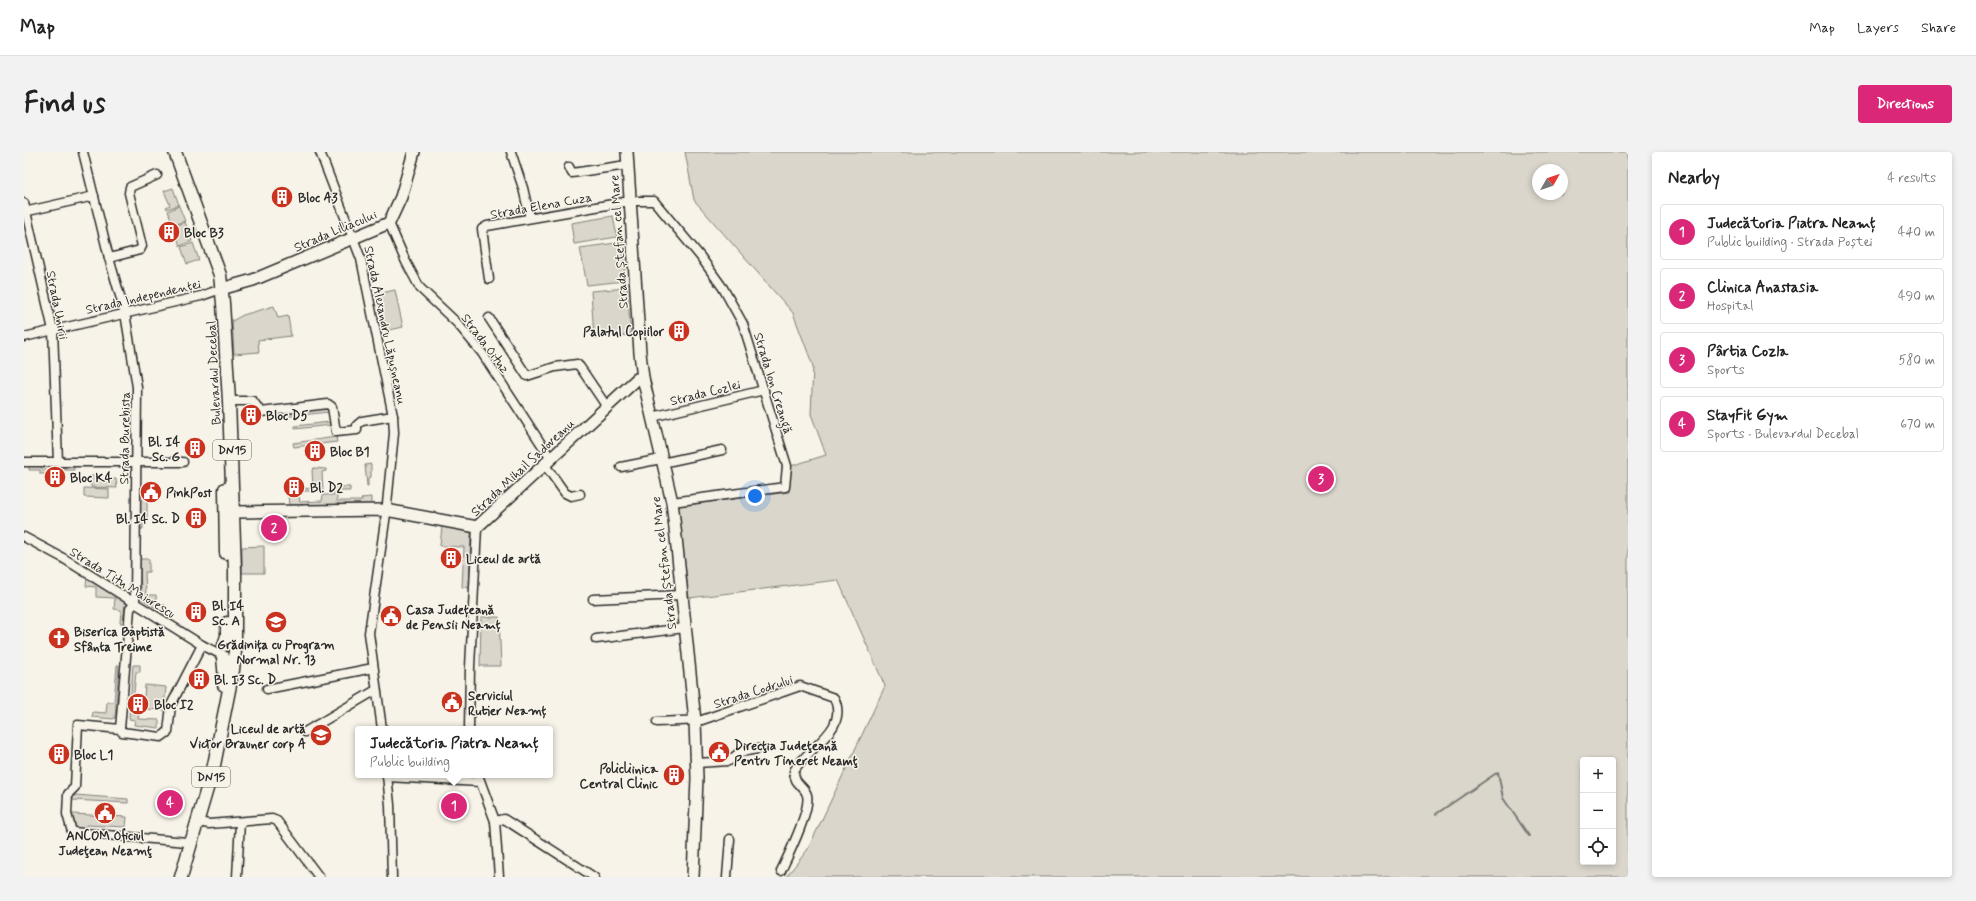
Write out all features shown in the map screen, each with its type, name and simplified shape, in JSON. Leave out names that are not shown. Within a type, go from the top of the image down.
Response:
[{"type":"main road","name":"Bulevardul Decebal","points":[[169,152],[218,290],[225,495],[227,627],[225,679],[209,765],[186,842],[178,877]]},
{"type":"main road","name":"Bulevardul Decebal","points":[[175,152],[216,263],[229,401],[234,512],[226,651],[224,719],[214,765],[181,877]]},
{"type":"street","name":"Strada Burebista","points":[[83,152],[109,258],[125,313],[137,387],[135,603],[130,609],[120,729]]},
{"type":"street","name":"Strada Alexandru Lăpușneanu","points":[[320,152],[361,259],[393,416],[394,433],[386,510],[369,633],[382,726]]},
{"type":"street","name":"Strada Liliacului","points":[[218,290],[254,280],[389,223],[401,197],[414,152]]},
{"type":"street","points":[[511,152],[523,188],[530,218]]},
{"type":"street","name":"Strada Ștefan cel Mare","points":[[628,152],[627,166],[643,378],[672,502],[695,721],[697,763],[693,877]]},
{"type":"street","points":[[569,167],[572,173],[627,166]]},
{"type":"street","points":[[109,258],[140,250],[142,246],[129,193],[130,187],[158,175]]},
{"type":"street","points":[[25,208],[94,196]]},
{"type":"street","name":"Strada Elena Cuza","points":[[489,279],[482,229],[487,226],[630,201]]},
{"type":"street","name":"Strada Ion Creangă","points":[[630,201],[654,201],[700,256],[723,288],[743,324],[786,466],[785,487],[672,502]]},
{"type":"street","name":"Strada Unirii","points":[[25,208],[53,330],[58,462]]},
{"type":"street","name":"Strada Oituz","points":[[389,223],[406,262],[420,288],[457,323],[482,353],[548,462],[564,493],[571,496],[580,494]]},
{"type":"street","name":"Strada Independenței","points":[[24,337],[218,290]]},
{"type":"street","points":[[489,318],[527,376],[555,367],[576,364],[580,367],[607,407]]},
{"type":"street","name":"Strada Mihail Sadoveanu","points":[[234,512],[386,510],[477,527],[637,379],[643,378]]},
{"type":"street","name":"Strada Cozlei","points":[[652,417],[764,390]]},
{"type":"street","points":[[229,401],[253,400],[261,412],[328,404],[332,407],[336,432],[358,430],[357,425],[362,421],[393,416]]},
{"type":"street","points":[[621,468],[722,450]]},
{"type":"street","points":[[24,462],[182,462]]},
{"type":"street","points":[[469,726],[470,667],[477,527]]},
{"type":"street","name":"Strada Titu Maiorescu","points":[[24,537],[63,558],[205,647],[226,651]]},
{"type":"street","points":[[594,599],[681,595]]},
{"type":"street","points":[[596,638],[685,628]]},
{"type":"street","points":[[186,842],[72,832],[67,814],[68,794],[75,787],[78,725],[120,729],[122,732],[161,736],[168,732],[171,705],[205,647]]},
{"type":"street","points":[[267,689],[373,668]]},
{"type":"street","name":"Strada Codrului","points":[[657,722],[695,721],[800,686],[834,698],[837,703],[837,712],[830,733],[794,771],[794,778],[807,796],[806,806],[801,824],[782,871]]},
{"type":"street","points":[[305,732],[376,690]]},
{"type":"street","points":[[697,763],[729,761],[740,752],[758,749]]},
{"type":"street","points":[[387,778],[390,805],[392,877]]},
{"type":"street","points":[[479,778],[495,821],[499,877]]},
{"type":"street","points":[[198,822],[209,824],[272,819],[277,821],[319,877]]},
{"type":"street","points":[[495,821],[504,819],[594,877]]},
{"type":"street","points":[[237,877],[240,822]]},
{"type":"street","points":[[727,877],[730,839]]},
{"type":"shaded area","points":[[685,152],[1628,152],[1628,877],[786,877],[808,849],[885,686],[838,580],[689,598],[678,506],[789,492],[791,466],[826,455],[811,414],[813,366],[793,313],[694,200]]},
{"type":"shaded area","points":[[173,188],[179,205],[167,209],[166,207],[170,205],[164,191]]},
{"type":"shaded area","points":[[179,206],[185,221],[173,225],[168,211]]},
{"type":"shaded area","points":[[613,216],[617,237],[574,244],[571,223]]},
{"type":"shaded area","points":[[185,222],[192,241],[180,246],[173,226]]},
{"type":"shaded area","points":[[623,242],[625,281],[587,285],[580,248]]},
{"type":"shaded area","points":[[193,243],[199,260],[187,264],[181,247]]},
{"type":"shaded area","points":[[627,288],[631,335],[594,338],[591,291]]},
{"type":"shaded area","points":[[395,290],[403,327],[386,331],[377,294]]},
{"type":"shaded area","points":[[274,306],[278,318],[288,316],[291,336],[258,340],[259,352],[234,354],[232,321],[243,315]]},
{"type":"shaded area","points":[[328,404],[329,412],[283,417],[282,414],[272,415]]},
{"type":"shaded area","points":[[330,422],[331,425],[295,429],[295,426]]},
{"type":"shaded area","points":[[336,437],[337,442],[294,447],[293,443]]},
{"type":"shaded area","points":[[371,464],[371,477],[368,478],[367,486],[365,465]]},
{"type":"shaded area","points":[[29,466],[40,466],[43,470],[60,470],[63,467],[74,467],[74,470],[64,470],[63,474],[40,474],[40,470],[29,470]]},
{"type":"shaded area","points":[[314,468],[326,469],[326,471],[322,472],[323,491],[299,491],[299,489],[313,488],[312,470]]},
{"type":"shaded area","points":[[91,476],[97,476],[97,480],[116,479],[117,488],[91,487]]},
{"type":"shaded area","points":[[140,486],[143,486],[143,496],[147,496],[147,519],[143,520],[143,529],[140,529]]},
{"type":"shaded area","points":[[334,487],[350,487],[350,491],[337,491],[337,501],[361,501],[362,498],[371,497],[371,504],[289,505],[288,496],[299,496],[300,502],[322,501],[323,495],[334,495]]},
{"type":"shaded area","points":[[84,488],[109,489],[109,498],[84,497]]},
{"type":"shaded area","points":[[442,526],[470,531],[471,533],[469,588],[462,587],[464,547],[440,546]]},
{"type":"shaded area","points":[[264,546],[264,573],[242,573],[242,547]]},
{"type":"shaded area","points":[[140,559],[149,559],[149,572],[145,572],[146,595],[156,595],[157,605],[165,605],[165,614],[142,599]]},
{"type":"shaded area","points":[[87,577],[123,599],[125,602],[123,623],[120,623],[121,610],[114,609],[115,598],[96,597],[96,587],[86,586]]},
{"type":"shaded area","points":[[481,617],[499,617],[501,666],[480,666]]},
{"type":"shaded area","points":[[117,665],[119,665],[115,718],[92,717],[93,712],[106,713],[107,702],[114,702]]},
{"type":"shaded area","points":[[133,665],[140,665],[140,672],[136,672],[132,713],[139,714],[138,719],[159,720],[159,728],[134,725],[135,720],[129,719]]},
{"type":"shaded area","points":[[145,685],[166,687],[164,710],[143,709]]},
{"type":"shaded area","points":[[75,795],[128,799],[128,803],[72,800]]},
{"type":"shaded area","points":[[72,814],[127,817],[126,827],[86,825],[85,829],[76,828]]},
{"type":"waterway","points":[[1436,814],[1498,772],[1503,798],[1529,836]]},
{"type":"place","name":"Bloc A3","points":[[282,197]]},
{"type":"place","name":"Bloc B3","points":[[169,232]]},
{"type":"place","name":"Palatul Copiilor","points":[[679,331]]},
{"type":"place","name":"Bloc D5","points":[[251,415]]},
{"type":"place","name":"Bl. I4 Sc. G","points":[[195,448]]},
{"type":"place","name":"Bloc B1","points":[[315,451]]},
{"type":"place","name":"Bloc K4","points":[[55,477]]},
{"type":"place","name":"Pârtia Cozla","points":[[1321,479]]},
{"type":"place","name":"Bl. D2","points":[[294,487]]},
{"type":"place","name":"PinkPost","points":[[151,492]]},
{"type":"place","name":"Bl. I4 Sc. D","points":[[196,518]]},
{"type":"place","name":"Clinica Anastasia","points":[[274,528]]},
{"type":"place","name":"Liceul de artă","points":[[451,558]]},
{"type":"place","name":"Bl. I4 Sc. A","points":[[196,612]]},
{"type":"place","name":"Casa Județeană de Pensii Neamț","points":[[391,616]]},
{"type":"place","name":"Grădinița cu Program Normal Nr. 13","points":[[276,622]]},
{"type":"place","name":"Biserica Baptistă Sfânta Treime","points":[[59,638]]},
{"type":"place","name":"Bl. I3 Sc. D","points":[[199,679]]},
{"type":"place","name":"Serviciul Rutier Neamț","points":[[452,702]]},
{"type":"place","name":"Bloc I2","points":[[138,704]]},
{"type":"place","name":"Liceul de artă Victor Brauner corp A","points":[[321,735]]},
{"type":"place","name":"Direcţia Judeţeană Pentru Tineret Neamţ","points":[[719,752]]},
{"type":"place","name":"Bloc L1","points":[[59,754]]},
{"type":"place","name":"Policliinica Central Clinic","points":[[674,775]]},
{"type":"place","name":"StayFit Gym","points":[[170,803]]},
{"type":"place","name":"Judecătoria Piatra Neamț","points":[[454,806]]},
{"type":"place","name":"ANCOM Oficiul Judeţean Neamţ","points":[[105,813]]}]
